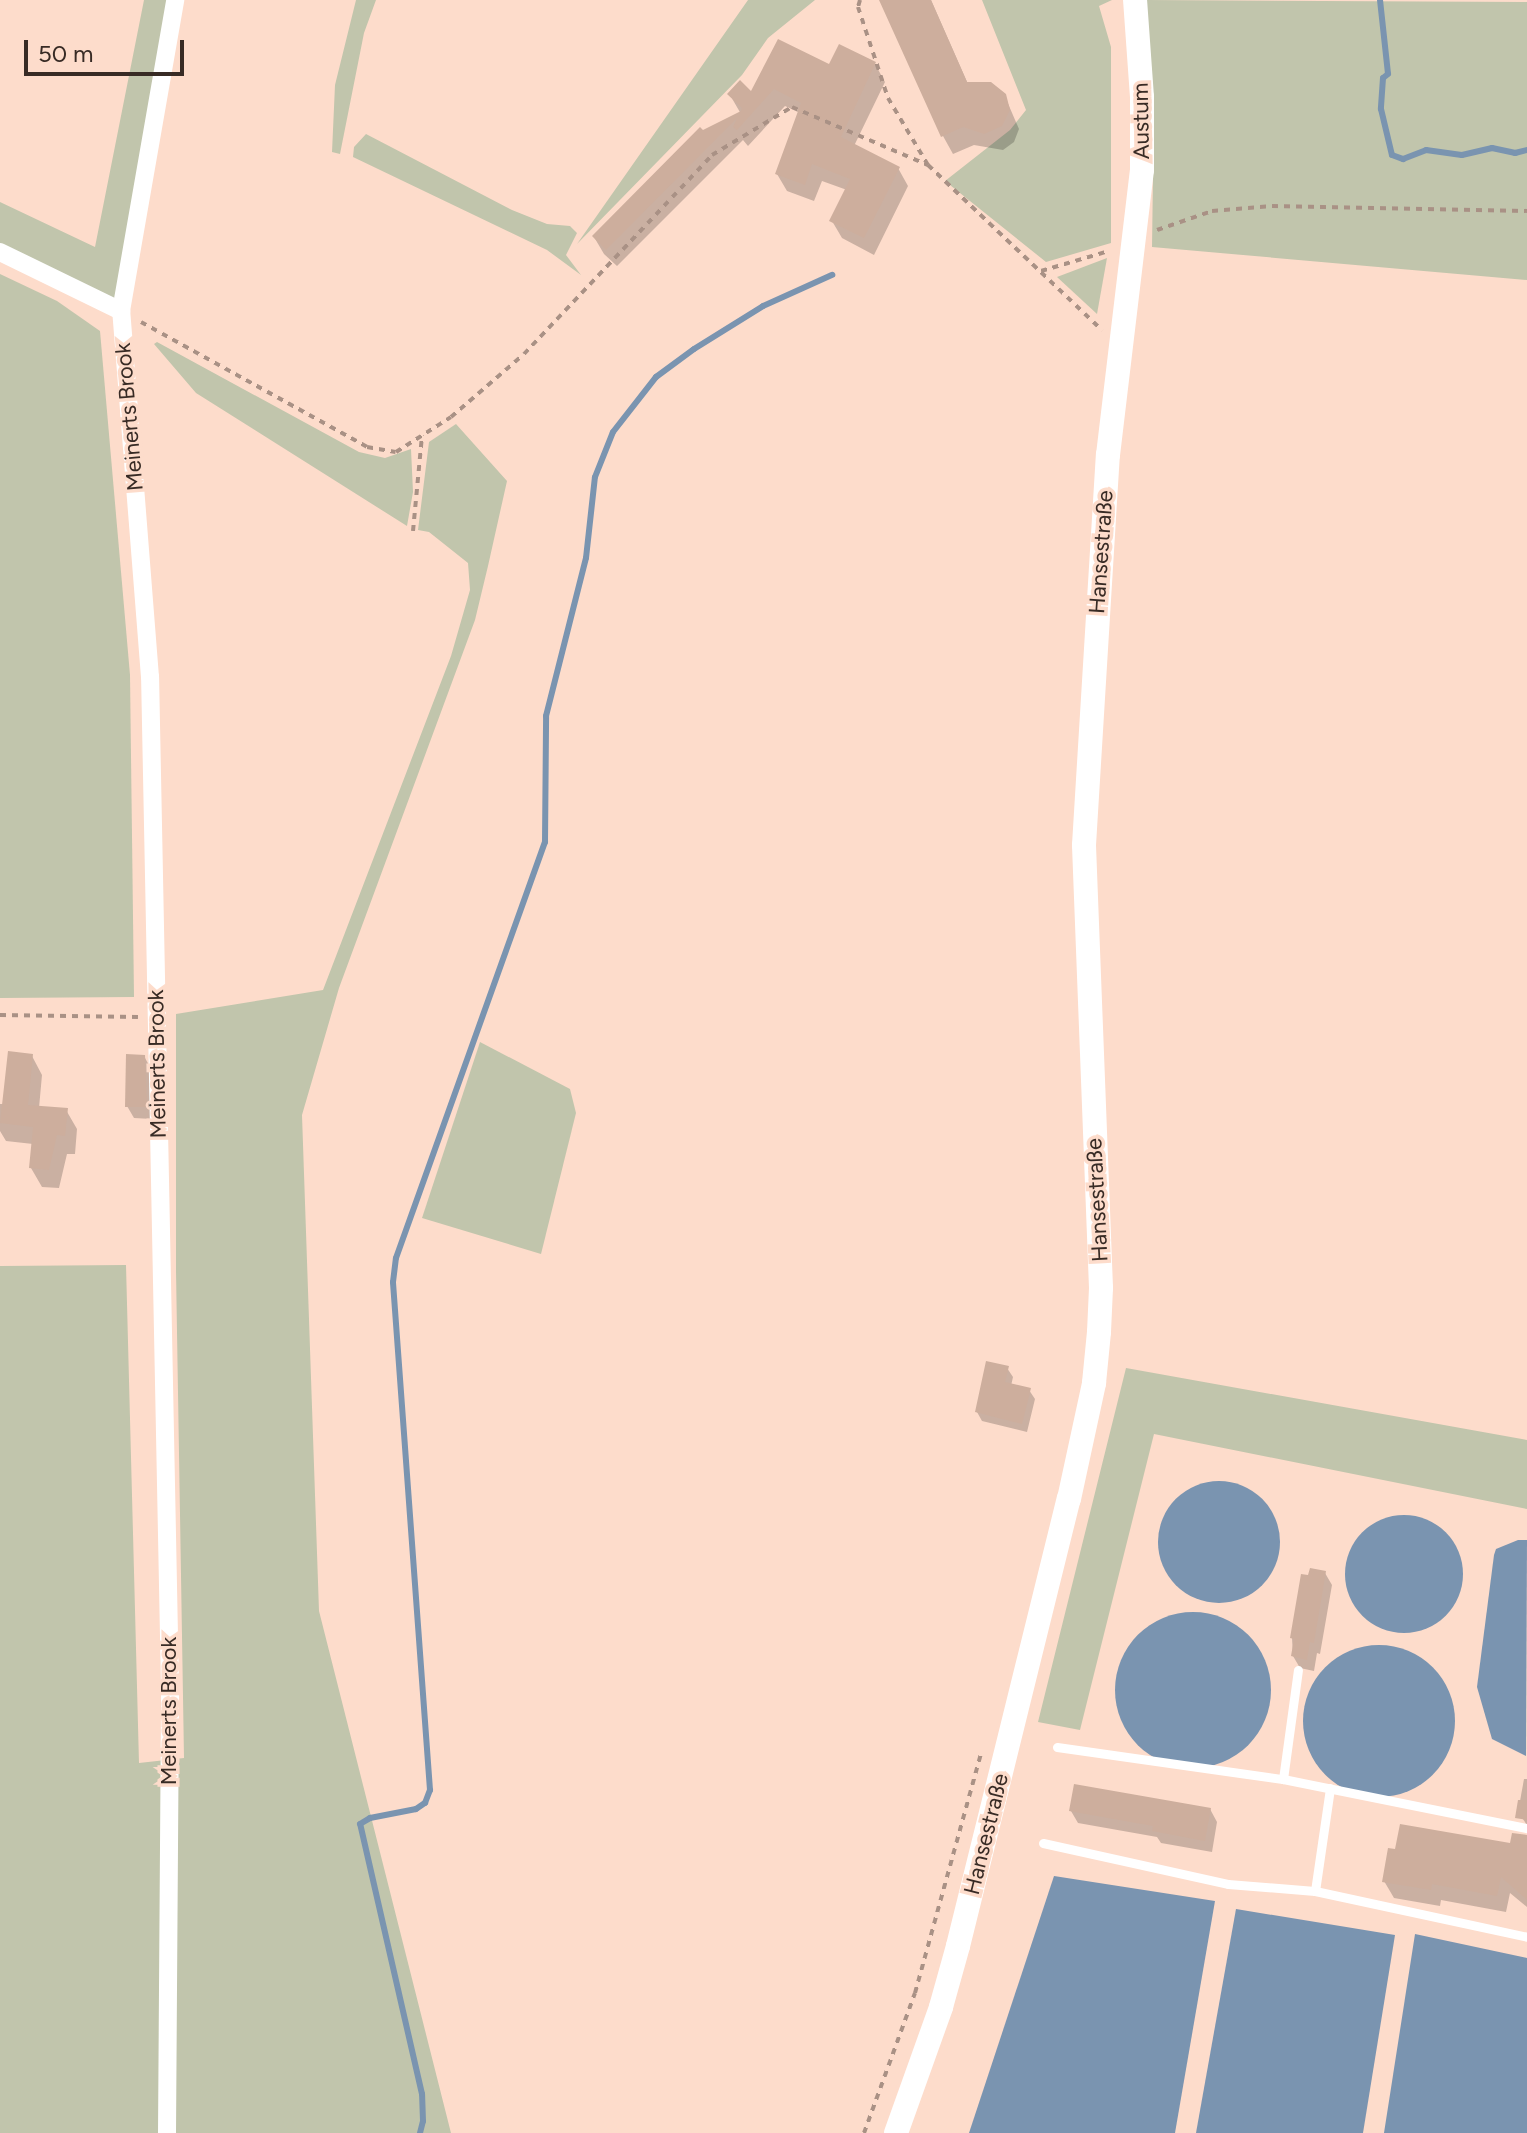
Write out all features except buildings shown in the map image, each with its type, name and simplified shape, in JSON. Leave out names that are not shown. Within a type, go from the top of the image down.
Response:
[{"type":"street","name":"Meinerts Brook","points":[[167,2133],[170,1687],[150,677],[121,311],[175,0]]},
{"type":"street","name":"Austum","points":[[1126,245],[1142,170],[1142,97],[1135,0]]},
{"type":"street","name":"Hansestraße","points":[[896,2133],[936,2020],[958,1946],[1066,1514],[1094,1383],[1101,1288],[1085,911],[1085,832],[1108,455],[1126,245]]},
{"type":"street","points":[[0,252],[121,311]]},
{"type":"lane","points":[[1283,1779],[1298,1670]]},
{"type":"lane","points":[[1057,1747],[1283,1779],[1527,1828]]},
{"type":"lane","points":[[1315,1891],[1330,1788]]},
{"type":"lane","points":[[1043,1843],[1228,1884],[1315,1891],[1527,1937]]},
{"type":"path","points":[[860,0],[858,7],[888,98],[928,165],[1103,330]]},
{"type":"path","points":[[121,311],[367,447],[396,452],[451,417],[524,354],[712,155],[792,107],[928,165]]},
{"type":"path","points":[[1040,271],[1126,245],[1169,223],[1212,211],[1527,211]]},
{"type":"path","points":[[1115,262],[1126,245]]},
{"type":"path","points":[[1101,341],[1106,317]]},
{"type":"path","points":[[413,531],[422,435]]},
{"type":"path","points":[[0,1015],[156,1017]]},
{"type":"path","points":[[864,2133],[915,1993],[982,1749]]},
{"type":"green space","points":[[144,0],[175,0],[121,311],[0,252],[0,202],[95,247]]},
{"type":"green space","points":[[356,0],[376,0],[364,33],[340,154],[332,152],[335,85]]},
{"type":"green space","points":[[748,0],[815,0],[768,38],[742,75],[577,244]]},
{"type":"green space","points":[[982,0],[1112,0],[1099,6],[1111,47],[1111,243],[1046,262],[945,181],[1010,130],[1026,110]]},
{"type":"green space","points":[[1146,0],[1527,2],[1527,280],[1152,247],[1154,104]]},
{"type":"green space","points":[[366,134],[512,210],[547,224],[570,226],[577,233],[566,255],[581,275],[547,250],[353,157],[354,147]]},
{"type":"green space","points":[[1107,258],[1097,314],[1057,277]]},
{"type":"green space","points":[[0,274],[57,301],[100,331],[130,675],[134,997],[0,998]]},
{"type":"green space","points":[[157,342],[359,452],[385,458],[411,449],[413,492],[407,526],[196,393],[154,344]]},
{"type":"green space","points":[[456,424],[507,481],[475,620],[339,988],[302,1115],[319,1611],[451,2133],[0,2133],[0,1266],[126,1265],[139,1763],[184,1758],[176,1271],[176,1014],[323,990],[451,656],[470,590],[468,563],[429,532],[418,530],[429,442]]},
{"type":"green space","points":[[480,1042],[570,1089],[576,1113],[541,1254],[422,1218]]},
{"type":"green space","points":[[1126,1368],[1527,1440],[1527,1509],[1154,1434],[1080,1730],[1038,1722]]},
{"type":"water","points":[[1219,1481],[1242,1486],[1262,1499],[1275,1519],[1280,1542],[1275,1565],[1262,1585],[1242,1598],[1219,1603],[1196,1598],[1176,1585],[1163,1565],[1158,1542],[1163,1519],[1176,1499],[1196,1486]]},
{"type":"water","points":[[1404,1515],[1427,1519],[1446,1532],[1459,1551],[1463,1574],[1459,1597],[1446,1616],[1427,1629],[1404,1633],[1381,1629],[1362,1616],[1349,1597],[1345,1574],[1349,1551],[1362,1532],[1381,1519]]},
{"type":"water","points":[[1518,1540],[1527,1540],[1526,1756],[1492,1739],[1477,1687],[1494,1555],[1496,1549]]},
{"type":"water","points":[[1193,1612],[1223,1618],[1248,1635],[1265,1660],[1271,1690],[1265,1720],[1248,1745],[1223,1762],[1193,1768],[1163,1762],[1138,1745],[1121,1720],[1115,1690],[1121,1660],[1138,1635],[1163,1618]]},
{"type":"water","points":[[1379,1645],[1408,1651],[1433,1667],[1449,1692],[1455,1721],[1449,1750],[1433,1775],[1408,1791],[1379,1797],[1350,1791],[1325,1775],[1309,1750],[1303,1721],[1309,1692],[1325,1667],[1350,1651]]},
{"type":"water","points":[[1054,1876],[1215,1901],[1175,2133],[969,2133]]},
{"type":"water","points":[[1236,1909],[1395,1935],[1363,2133],[1196,2133]]},
{"type":"water","points":[[1415,1934],[1527,1958],[1527,2133],[1384,2133]]},
{"type":"waterway","points":[[1380,0],[1388,74],[1383,78],[1381,109],[1392,155],[1403,159],[1426,150],[1462,155],[1492,148],[1515,153],[1527,150]]},
{"type":"waterway","points":[[420,2133],[422,2094],[360,1824],[370,1818],[416,1809],[425,1803],[430,1790],[393,1282],[396,1258],[545,842],[546,716],[586,558],[595,477],[613,432],[656,377],[694,349],[763,306],[832,275]]}]
